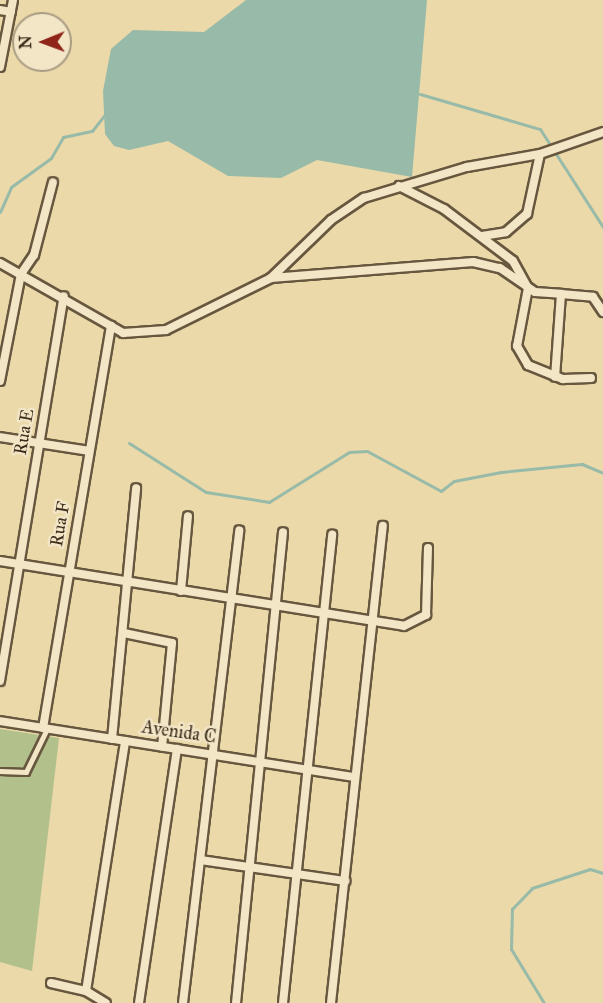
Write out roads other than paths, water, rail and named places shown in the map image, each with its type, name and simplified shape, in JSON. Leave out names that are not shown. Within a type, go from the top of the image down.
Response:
[{"type":"street","points":[[0,66],[13,0]]},
{"type":"street","points":[[0,10],[11,12]]},
{"type":"street","points":[[0,263],[64,296],[111,326],[130,335],[166,330],[271,278],[347,207],[399,186],[540,154],[603,132]]},
{"type":"street","points":[[481,236],[506,232],[527,214],[540,154]]},
{"type":"street","points":[[0,381],[21,274],[34,255],[53,182]]},
{"type":"street","points":[[399,186],[505,252],[528,288],[518,351],[528,365],[555,377],[591,378]]},
{"type":"street","points":[[271,278],[473,262],[500,268],[528,288],[593,297],[603,312]]},
{"type":"street","points":[[555,377],[561,294]]},
{"type":"street","name":"Rua E","points":[[0,681],[64,296]]},
{"type":"street","name":"Rua F","points":[[45,729],[68,572],[111,326]]},
{"type":"street","points":[[0,436],[89,451]]},
{"type":"street","points":[[112,739],[129,582],[136,488]]},
{"type":"street","points":[[181,591],[188,516]]},
{"type":"street","points":[[331,1003],[383,526]]},
{"type":"street","points":[[183,1003],[201,860],[209,753],[239,530]]},
{"type":"street","points":[[236,1003],[283,532]]},
{"type":"street","points":[[283,1003],[332,535]]},
{"type":"street","points":[[0,561],[404,626],[426,615],[428,548]]},
{"type":"street","points":[[124,633],[172,642],[162,747]]},
{"type":"street","name":"Avenida C","points":[[0,721],[354,777]]},
{"type":"street","points":[[86,991],[125,741]]},
{"type":"street","points":[[139,1003],[177,749]]},
{"type":"street","points":[[201,860],[345,880]]},
{"type":"street","points":[[51,983],[86,991],[106,1003]]},
{"type":"lane","points":[[0,771],[26,772],[34,764],[45,729]]},
{"type":"waterway","points":[[420,94],[540,129],[603,227]]},
{"type":"waterway","points":[[0,212],[11,187],[51,158],[63,137],[92,131],[106,113]]},
{"type":"waterway","points":[[129,443],[206,492],[269,502],[349,452],[367,451],[441,491],[454,481],[501,472],[582,464],[603,473]]},
{"type":"waterway","points":[[544,1003],[511,949],[512,909],[532,888],[590,869],[603,873]]}]
